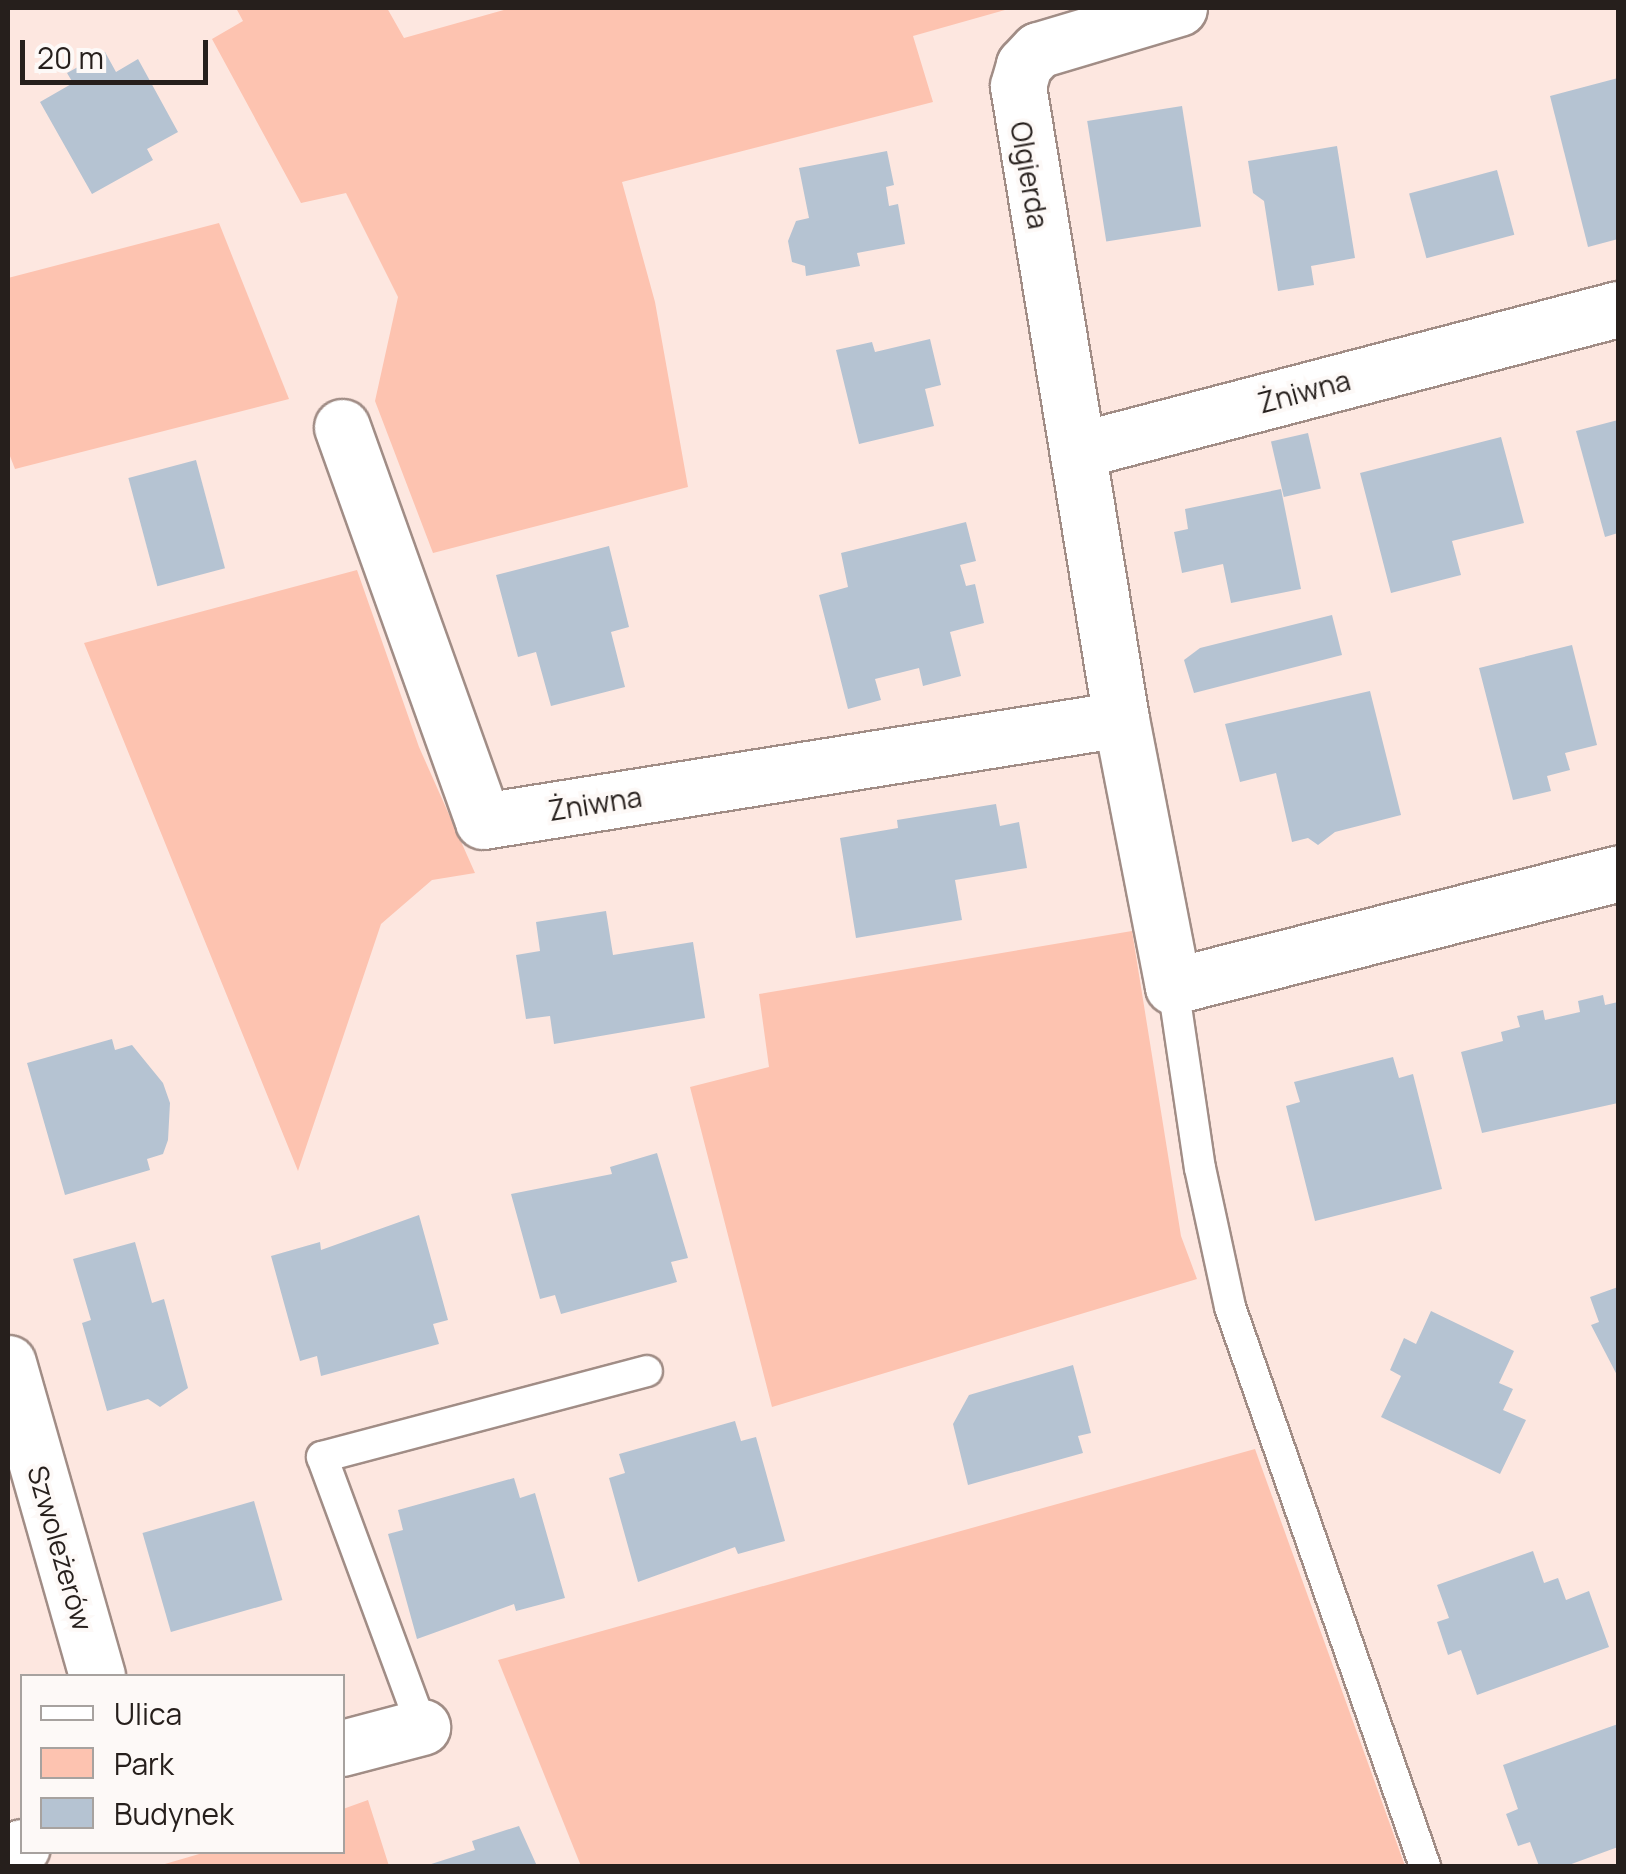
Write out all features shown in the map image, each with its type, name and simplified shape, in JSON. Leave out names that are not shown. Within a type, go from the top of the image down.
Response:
[{"type":"street","name":"Olgierda","points":[[1079,450],[1018,86],[1024,65],[1038,50],[1179,8]]},
{"type":"street","name":"Żniwna","points":[[1079,450],[1618,309]]},
{"type":"street","name":"Żniwna","points":[[342,427],[483,821],[1121,718]]},
{"type":"street","points":[[1079,450],[1121,718],[1173,986],[1618,874]]},
{"type":"street","name":"Szwoleżerów","points":[[8,1363],[96,1674]]},
{"type":"street","points":[[345,1747],[422,1727]]},
{"type":"lane","points":[[1173,986],[1200,1168],[1230,1308],[1425,1866]]},
{"type":"lane","points":[[422,1727],[322,1456],[647,1371]]},
{"type":"green space","points":[[236,8],[387,8],[404,38],[511,8],[1012,8],[913,36],[933,102],[622,182],[655,302],[688,487],[433,553],[375,401],[398,297],[346,193],[301,203],[212,39],[243,21]]},
{"type":"green space","points":[[219,223],[289,399],[15,469],[8,451],[8,278]]},
{"type":"green space","points":[[357,570],[419,747],[475,873],[432,880],[381,924],[298,1171],[84,643]]},
{"type":"green space","points":[[1132,931],[1181,1236],[1197,1279],[772,1407],[690,1087],[769,1067],[759,994]]},
{"type":"green space","points":[[1255,1449],[1405,1866],[581,1866],[498,1660]]},
{"type":"green space","points":[[368,1800],[389,1866],[158,1866],[199,1854],[345,1854],[345,1808]]},
{"type":"building","points":[[105,52],[116,72],[138,59],[178,132],[147,149],[153,160],[92,194],[40,102],[73,83],[67,73]]},
{"type":"building","points":[[1618,78],[1618,239],[1588,247],[1550,96]]},
{"type":"building","points":[[1182,106],[1201,226],[1106,242],[1087,121]]},
{"type":"building","points":[[1337,146],[1355,258],[1311,266],[1314,285],[1278,291],[1264,201],[1253,193],[1248,161]]},
{"type":"building","points":[[887,151],[894,185],[886,187],[889,206],[898,204],[905,244],[857,253],[860,266],[806,276],[805,266],[792,262],[788,241],[796,221],[809,218],[799,168]]},
{"type":"building","points":[[1497,170],[1514,235],[1426,258],[1409,194]]},
{"type":"building","points":[[930,339],[941,385],[925,389],[934,426],[859,444],[836,350],[872,342],[875,352]]},
{"type":"building","points":[[1618,420],[1618,533],[1605,537],[1576,431]]},
{"type":"building","points":[[1308,433],[1321,489],[1284,497],[1271,442]]},
{"type":"building","points":[[1501,437],[1524,523],[1452,541],[1461,575],[1391,593],[1360,473]]},
{"type":"building","points":[[196,460],[225,568],[157,586],[128,478]]},
{"type":"building","points":[[1281,489],[1301,589],[1231,603],[1223,564],[1182,573],[1174,532],[1188,529],[1185,509]]},
{"type":"building","points":[[966,522],[976,561],[960,565],[966,586],[975,584],[984,623],[950,632],[961,676],[923,686],[919,668],[875,679],[881,700],[848,709],[819,595],[848,587],[841,553]]},
{"type":"building","points":[[609,546],[629,627],[611,632],[625,687],[551,706],[536,652],[518,657],[496,575]]},
{"type":"building","points":[[1332,615],[1342,655],[1194,693],[1184,660],[1200,648]]},
{"type":"building","points":[[1572,645],[1597,745],[1565,753],[1570,770],[1547,776],[1551,791],[1513,800],[1479,668]]},
{"type":"building","points":[[1370,691],[1401,815],[1335,832],[1318,845],[1308,838],[1292,842],[1276,773],[1240,782],[1225,724]]},
{"type":"building","points":[[996,804],[1000,826],[1019,822],[1027,868],[955,880],[962,920],[856,938],[840,838],[898,828],[897,820]]},
{"type":"building","points":[[606,911],[613,955],[693,942],[705,1018],[554,1044],[550,1016],[526,1019],[516,955],[540,951],[536,922]]},
{"type":"building","points":[[1603,995],[1605,1005],[1618,1002],[1618,1103],[1482,1133],[1461,1052],[1503,1041],[1501,1032],[1520,1027],[1517,1016],[1543,1010],[1545,1020],[1580,1012],[1578,1001]]},
{"type":"building","points":[[112,1039],[115,1050],[132,1045],[163,1083],[170,1103],[168,1140],[163,1154],[147,1159],[150,1170],[65,1195],[27,1063]]},
{"type":"building","points":[[1393,1057],[1399,1078],[1413,1074],[1442,1189],[1315,1221],[1286,1106],[1300,1102],[1294,1082]]},
{"type":"building","points":[[657,1153],[688,1258],[671,1262],[677,1282],[561,1314],[555,1295],[540,1299],[511,1194],[612,1174],[610,1167]]},
{"type":"building","points":[[419,1215],[448,1320],[433,1324],[439,1344],[321,1376],[317,1356],[300,1361],[271,1256],[320,1242],[321,1250]]},
{"type":"building","points":[[135,1242],[152,1303],[164,1299],[188,1388],[160,1407],[148,1399],[107,1411],[82,1323],[91,1320],[73,1259]]},
{"type":"building","points":[[1618,1287],[1618,1377],[1591,1325],[1599,1322],[1590,1297]]},
{"type":"building","points":[[1431,1311],[1514,1351],[1499,1383],[1513,1389],[1503,1410],[1526,1420],[1500,1474],[1381,1417],[1401,1376],[1390,1370],[1404,1338],[1416,1344]]},
{"type":"building","points":[[1073,1365],[1091,1433],[1078,1436],[1083,1453],[968,1485],[953,1424],[969,1395]]},
{"type":"building","points":[[735,1421],[741,1441],[756,1437],[785,1541],[738,1554],[735,1547],[638,1582],[609,1478],[625,1473],[619,1454]]},
{"type":"building","points":[[514,1478],[520,1498],[535,1493],[565,1598],[516,1611],[514,1604],[417,1639],[388,1534],[403,1530],[398,1510]]},
{"type":"building","points":[[254,1501],[282,1600],[171,1632],[142,1533]]},
{"type":"building","points":[[1533,1551],[1544,1583],[1558,1578],[1566,1600],[1589,1591],[1609,1647],[1477,1695],[1461,1650],[1448,1655],[1437,1622],[1449,1618],[1437,1585]]},
{"type":"building","points":[[1618,1724],[1618,1847],[1566,1866],[1539,1866],[1530,1842],[1518,1846],[1506,1814],[1518,1809],[1503,1765]]},
{"type":"building","points":[[519,1826],[537,1866],[425,1866],[475,1850],[472,1841]]}]
